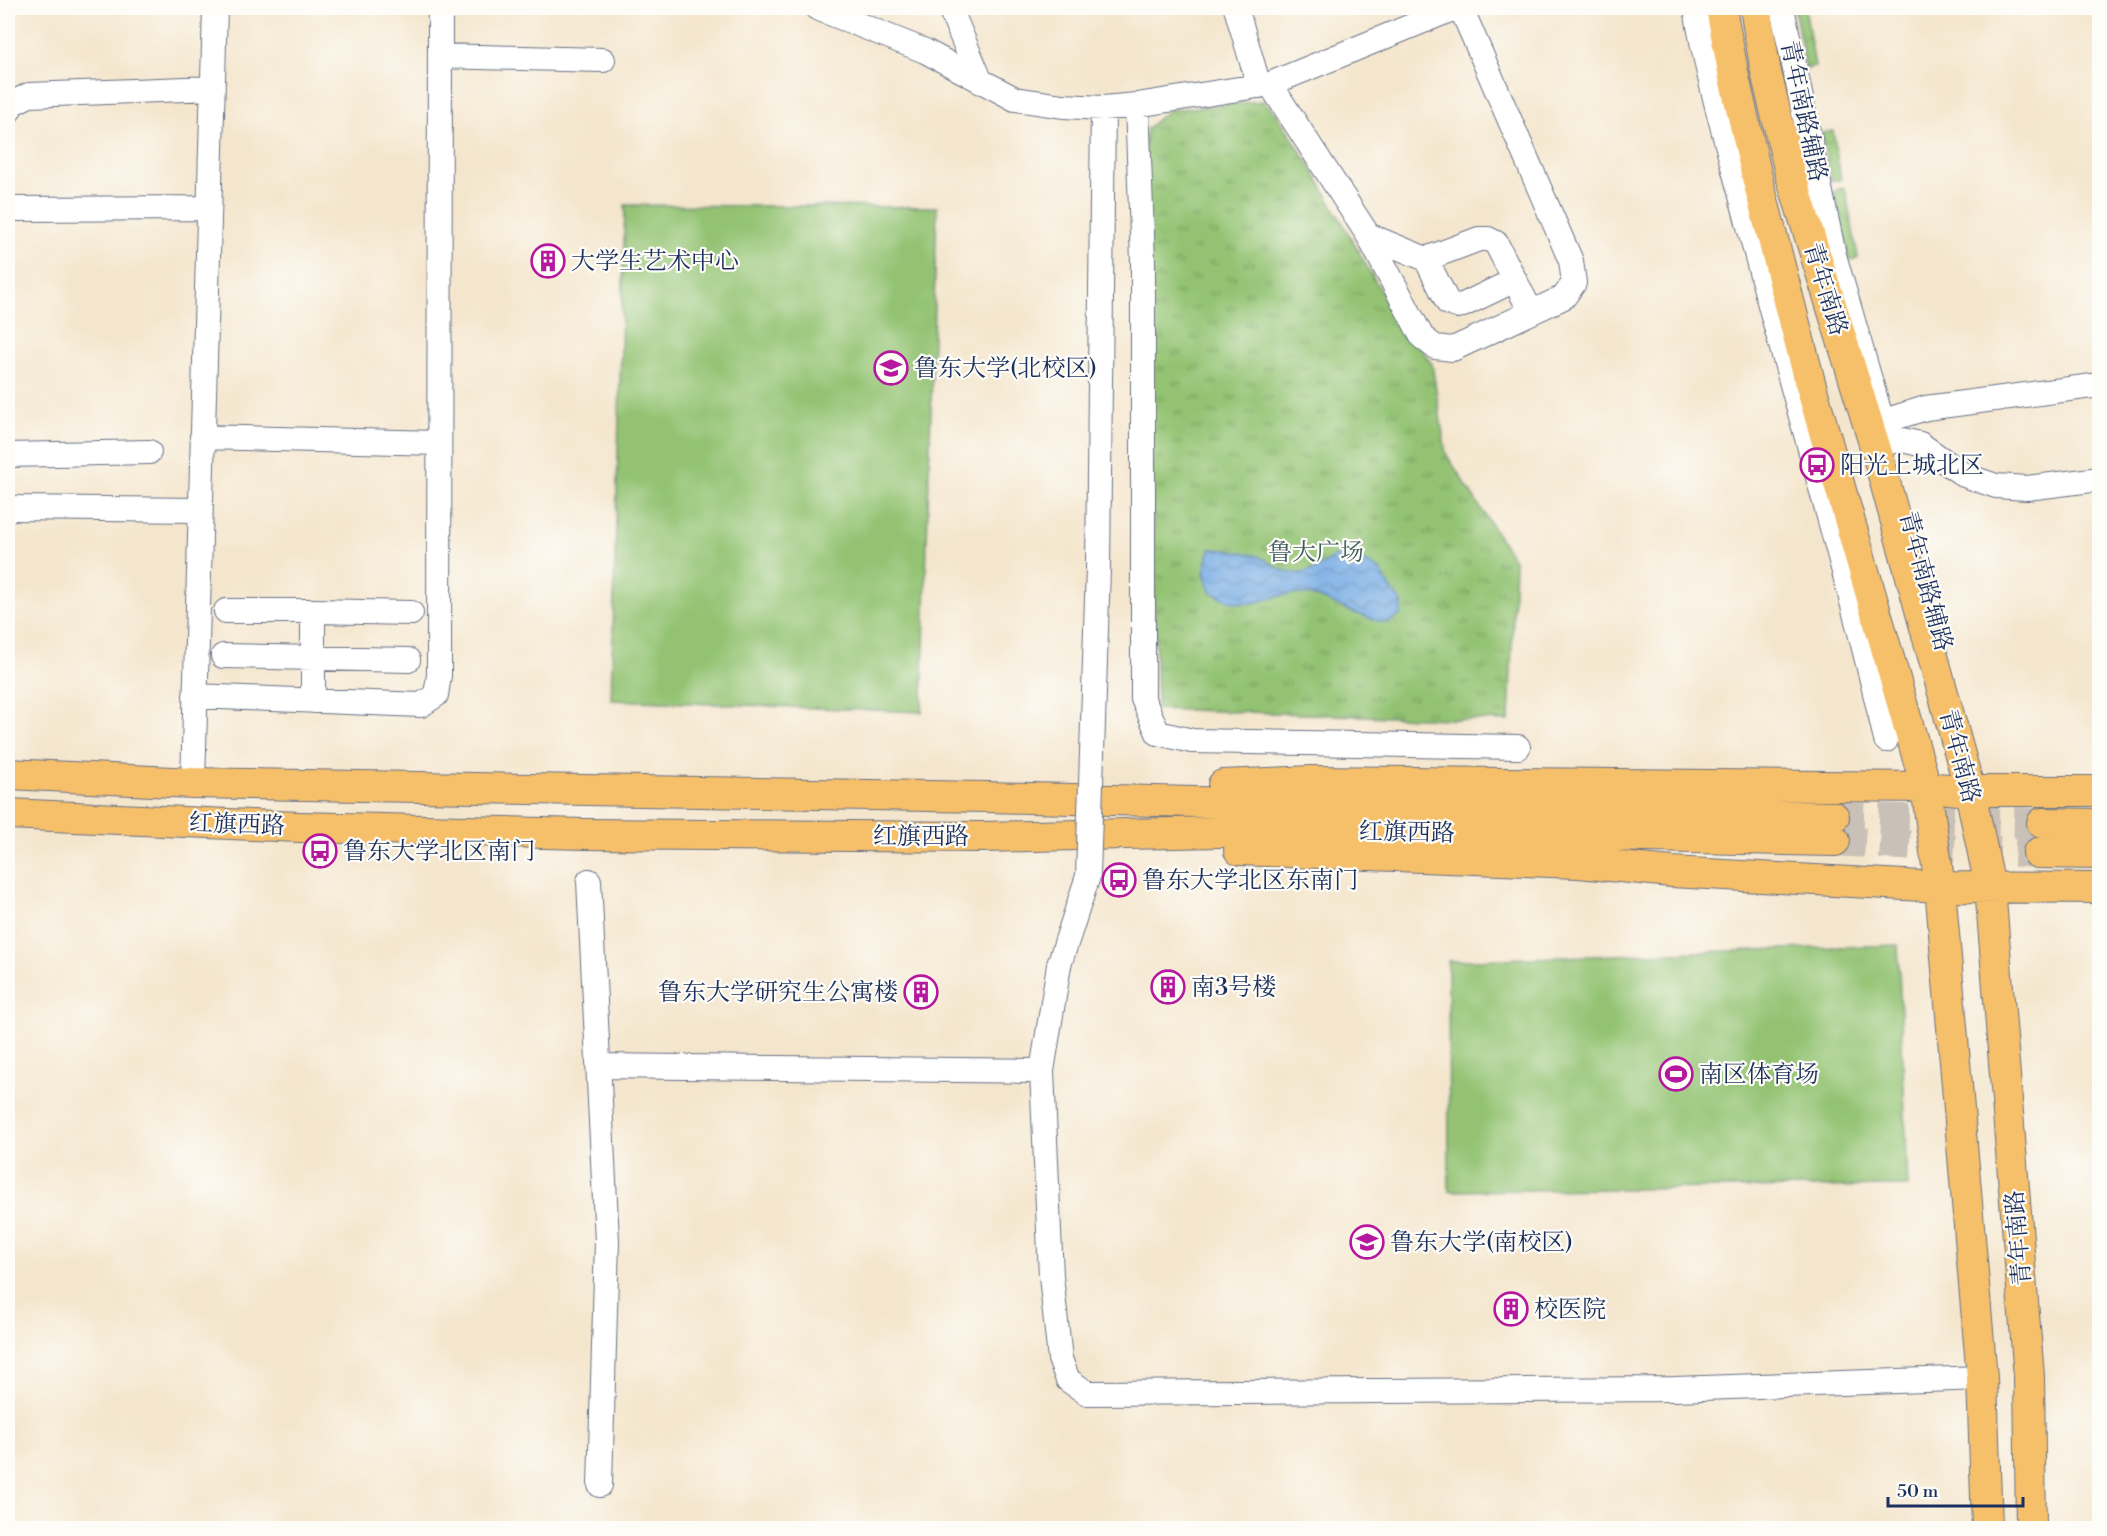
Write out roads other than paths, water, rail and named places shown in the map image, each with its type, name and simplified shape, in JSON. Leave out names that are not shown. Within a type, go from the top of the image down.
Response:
[{"type":"main road","name":"青年南路","points":[[1721,8],[1734,77],[1763,200],[1811,386],[1926,787],[1940,887],[1982,1378],[1987,1528]]},
{"type":"main road","name":"青年南路","points":[[1755,8],[1766,72],[1790,173],[1879,436],[1968,781],[1990,887],[2029,1377],[2031,1528]]},
{"type":"main road","name":"红旗西路","points":[[8,774],[193,783],[986,797],[1835,829],[1313,830],[981,837],[586,834],[299,827],[8,814]]},
{"type":"main road","points":[[986,797],[1311,781],[1926,787],[1968,781],[2100,791]]},
{"type":"main road","points":[[2042,823],[2100,824]]},
{"type":"main road","points":[[981,837],[1579,863],[1672,872],[1940,887],[2100,888]]},
{"type":"main road","points":[[2038,853],[2100,854]]},
{"type":"lane","points":[[193,783],[215,8]]},
{"type":"lane","points":[[195,696],[421,705],[436,695],[439,675],[440,8]]},
{"type":"lane","points":[[817,8],[925,51],[1016,99],[1063,106],[1103,108],[1137,105],[1264,85],[1455,8]]},
{"type":"lane","points":[[950,8],[981,82]]},
{"type":"lane","points":[[1236,8],[1264,85],[1368,235],[1422,337],[1436,347],[1453,350],[1564,297],[1574,283],[1571,261],[1461,8]]},
{"type":"lane","points":[[1696,8],[1715,97],[1751,236],[1867,655],[1886,740]]},
{"type":"lane","name":"青年南路辅路","points":[[1782,8],[1834,255],[1879,436]]},
{"type":"lane","points":[[440,56],[603,60]]},
{"type":"lane","points":[[8,112],[13,104],[29,95],[212,88]]},
{"type":"lane","points":[[1137,105],[1143,272],[1143,699],[1158,733],[1192,741],[1518,747]]},
{"type":"lane","points":[[1103,108],[1098,568],[1088,876],[1059,965],[1042,1071],[1051,1276],[1060,1359],[1068,1380],[1088,1393],[1675,1389],[1982,1378]]},
{"type":"lane","points":[[8,209],[209,208]]},
{"type":"lane","points":[[1368,235],[1426,258],[1479,239],[1488,239],[1496,243],[1531,312]]},
{"type":"lane","points":[[1426,258],[1448,303],[1456,306],[1463,305],[1515,280]]},
{"type":"lane","points":[[1879,436],[1926,408],[2100,385]]},
{"type":"lane","points":[[1879,436],[1920,444],[1964,475],[1996,486],[2027,488],[2100,479]]},
{"type":"lane","points":[[202,437],[439,443]]},
{"type":"lane","points":[[8,455],[149,452]]},
{"type":"lane","points":[[8,508],[200,510]]},
{"type":"lane","points":[[226,611],[411,613]]},
{"type":"lane","points":[[313,611],[313,700]]},
{"type":"lane","points":[[223,656],[408,660]]},
{"type":"lane","points":[[589,881],[607,1241],[600,1485]]},
{"type":"lane","points":[[600,1066],[1042,1071]]},
{"type":"water","points":[[1210,549],[1251,554],[1282,570],[1296,573],[1310,571],[1335,556],[1357,557],[1381,571],[1402,603],[1401,615],[1387,623],[1308,595],[1294,594],[1250,603],[1239,603],[1226,599],[1210,591],[1204,573]]},
{"type":"tunnel","points":[[1834,817],[2042,823]]},
{"type":"tunnel","points":[[1835,841],[2038,853]]},
{"type":"place","name":"大学生艺术中心","points":[[548,261]]},
{"type":"place","name":"鲁东大学(北校区)","points":[[891,368]]},
{"type":"place","name":"阳光上城北区","points":[[1817,465]]},
{"type":"place","name":"鲁东大学北区南门","points":[[320,851]]},
{"type":"place","name":"鲁东大学北区东南门","points":[[1119,880]]},
{"type":"place","name":"南3号楼","points":[[1168,987]]},
{"type":"place","name":"鲁东大学研究生公寓楼","points":[[921,992]]},
{"type":"place","name":"南区体育场","points":[[1676,1074]]},
{"type":"place","name":"鲁东大学(南校区)","points":[[1367,1242]]},
{"type":"place","name":"校医院","points":[[1511,1309]]},
{"type":"park label","name":"鲁大广场","points":[[1316,552]]}]
